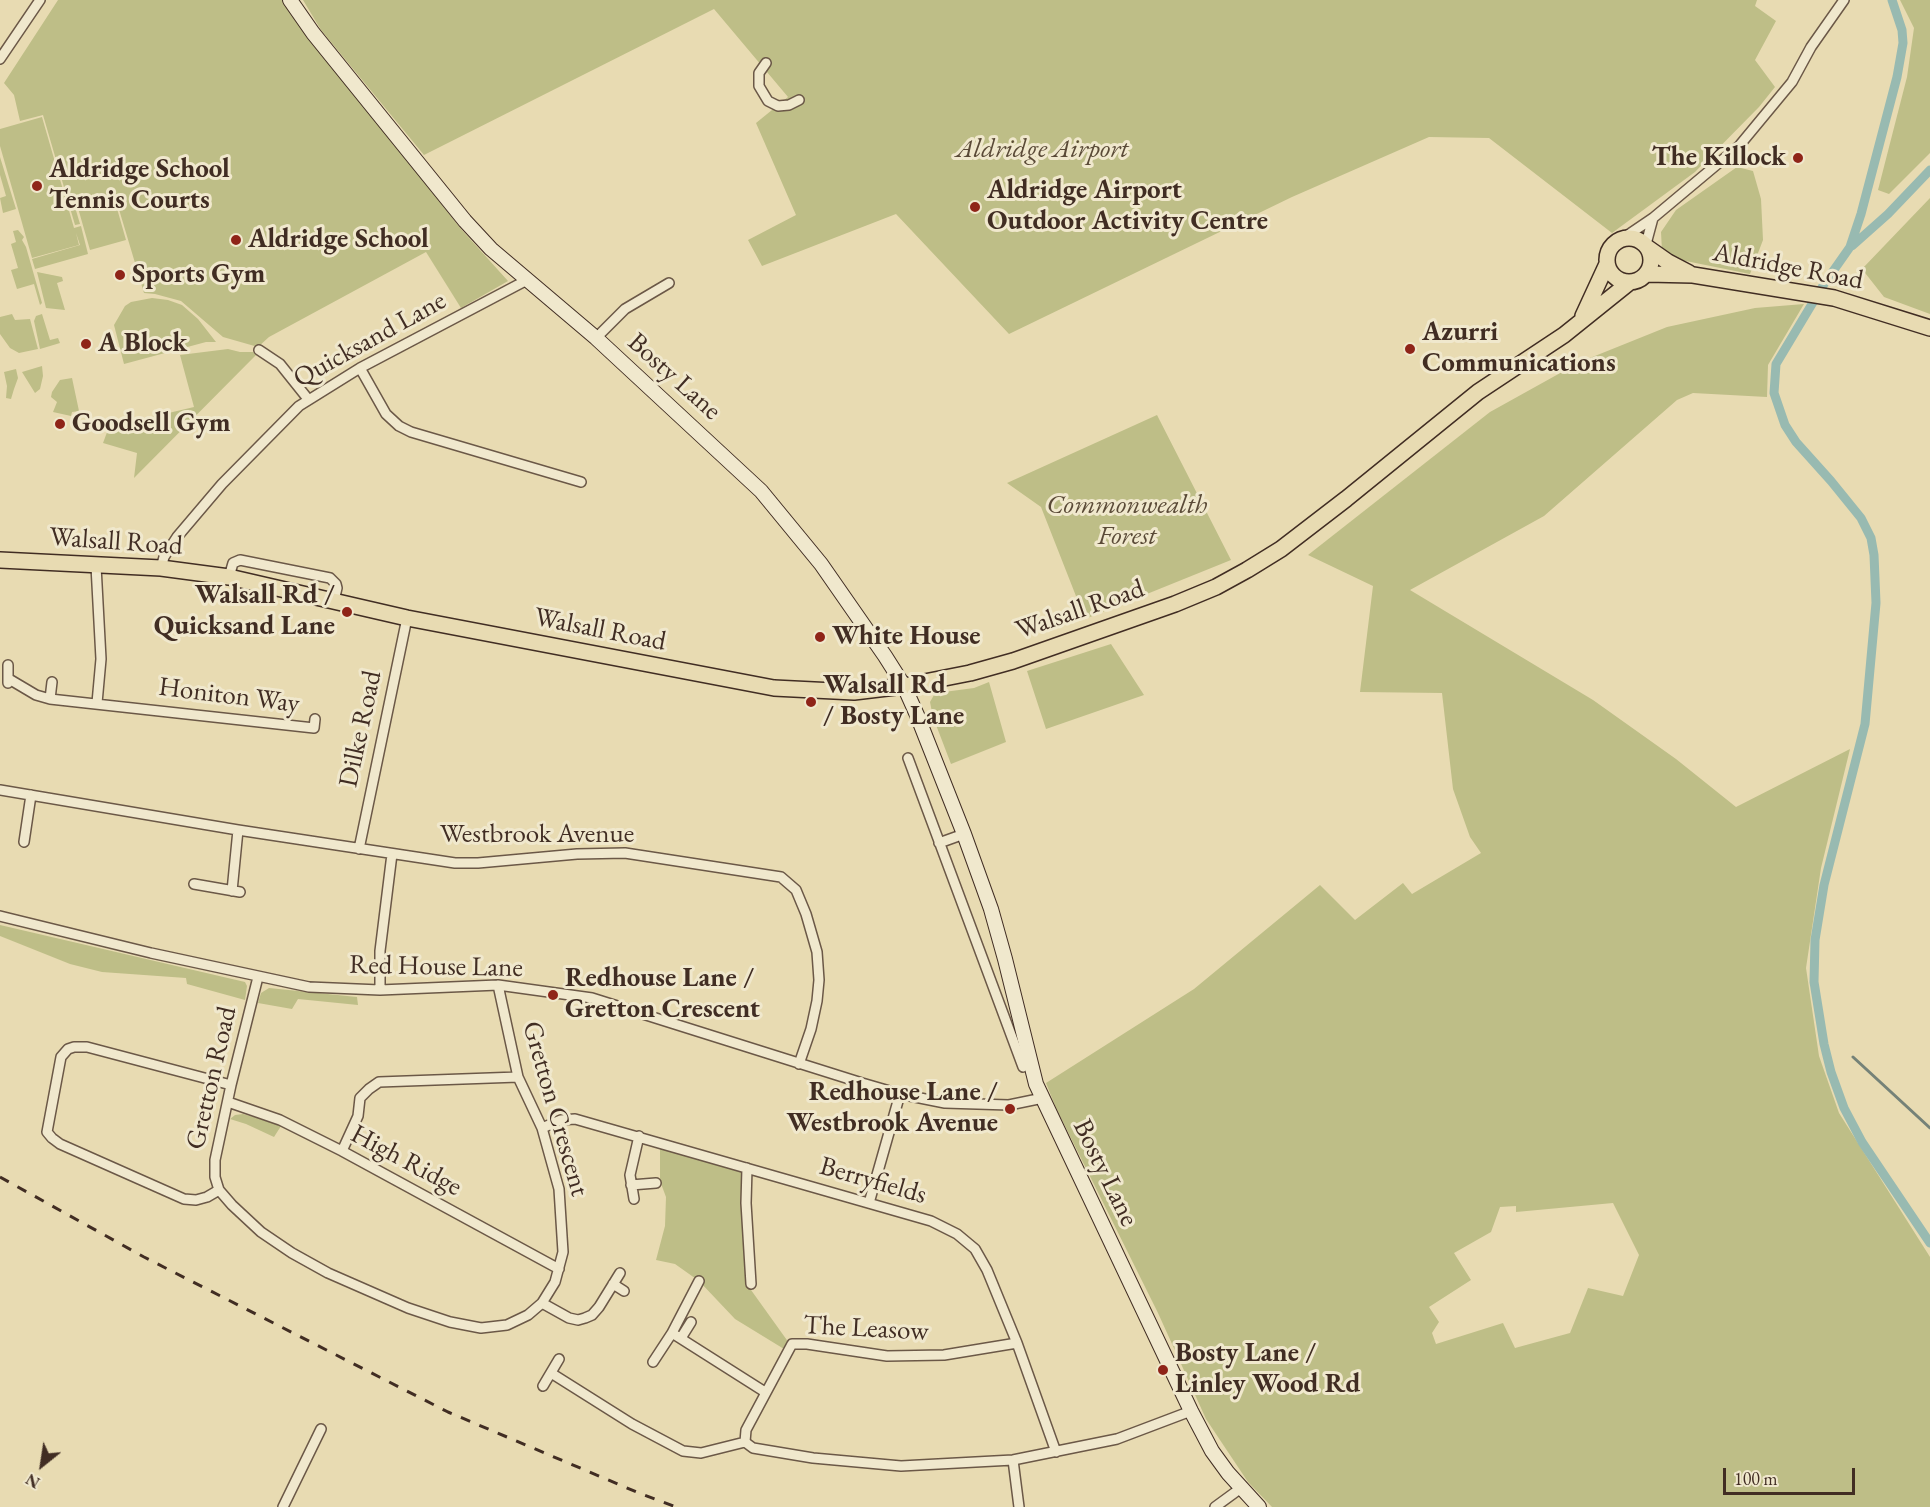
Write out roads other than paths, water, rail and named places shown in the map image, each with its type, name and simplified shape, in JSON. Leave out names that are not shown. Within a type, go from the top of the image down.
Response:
[{"type":"main road","name":"Bosty Lane","points":[[290,0],[313,33],[465,221],[491,249],[596,338],[761,491],[821,564],[904,686],[964,834],[991,909],[1036,1084],[1042,1098],[1212,1451],[1259,1507]]},
{"type":"main road","points":[[1633,238],[1647,246],[1652,260],[1647,274],[1640,280],[1630,282],[1618,279],[1611,273],[1607,264],[1610,249],[1622,239],[1633,238]]},
{"type":"main road","name":"Aldridge Road","points":[[1647,246],[1668,262],[1693,275]]},
{"type":"main road","name":"Walsall Road","points":[[1582,319],[1607,264]]},
{"type":"main road","name":"Aldridge Road","points":[[1647,274],[1693,275],[1826,297],[1930,328]]},
{"type":"main road","name":"Walsall Road","points":[[0,560],[161,568],[228,577],[407,618],[774,688],[854,692],[904,686],[970,674],[1013,661],[1175,604],[1216,587],[1247,570],[1281,549],[1478,392],[1564,335],[1630,282]]},
{"type":"main road","name":"Aldridge Road","points":[[1874,310],[1930,339]]},
{"type":"street","points":[[0,59],[40,0]]},
{"type":"street","points":[[1622,239],[1653,218],[1739,146],[1792,82],[1811,47],[1844,0]]},
{"type":"street","points":[[766,63],[759,73],[759,86],[768,102],[778,106],[789,105],[799,100]]},
{"type":"street","points":[[1647,246],[1653,218]]},
{"type":"street","name":"Quicksand Lane","points":[[161,568],[164,556],[171,545],[222,484],[288,415],[308,399],[360,368],[527,280]]},
{"type":"street","points":[[596,338],[625,309],[669,283]]},
{"type":"street","points":[[259,350],[280,364],[308,399]]},
{"type":"street","points":[[360,368],[386,414],[399,426],[411,432],[581,482]]},
{"type":"street","points":[[566,478],[572,468]]},
{"type":"street","points":[[228,577],[233,563],[240,560],[330,578],[337,588],[334,601]]},
{"type":"street","points":[[96,566],[101,659],[97,703]]},
{"type":"street","name":"Dilke Road","points":[[359,849],[407,618]]},
{"type":"street","name":"Honiton Way","points":[[8,665],[8,682],[51,699],[131,703],[314,729],[315,719]]},
{"type":"street","points":[[51,699],[52,682]]},
{"type":"street","points":[[908,758],[920,776],[939,843],[1023,1067]]},
{"type":"street","name":"Westbrook Avenue","points":[[0,790],[455,863],[577,854],[625,853],[781,877],[796,890],[817,952],[819,980],[817,1001],[811,1029],[799,1064]]},
{"type":"street","points":[[24,842],[31,795]]},
{"type":"street","points":[[194,884],[236,891],[238,830]]},
{"type":"street","points":[[939,843],[964,834]]},
{"type":"street","points":[[380,990],[380,951],[392,854]]},
{"type":"street","name":"Red House Lane","points":[[0,916],[151,953],[309,987],[380,990],[498,985],[592,998],[799,1064],[900,1094],[945,1103],[1009,1105],[1042,1098]]},
{"type":"street","name":"Gretton Road","points":[[219,1190],[215,1177],[215,1160],[258,976]]},
{"type":"street","name":"Gretton Crescent","points":[[219,1190],[261,1232],[291,1253],[355,1286],[408,1308],[450,1322],[481,1328],[495,1328],[517,1321],[542,1303],[555,1282],[563,1252],[561,1203],[542,1128],[518,1077],[498,985]]},
{"type":"street","points":[[219,1190],[196,1200],[184,1198],[60,1144],[47,1131],[62,1057],[68,1049],[74,1047],[87,1047],[231,1084]]},
{"type":"street","points":[[342,1151],[358,1116],[360,1098],[379,1082],[518,1077]]},
{"type":"street","points":[[869,1203],[900,1094]]},
{"type":"street","name":"High Ridge","points":[[228,1102],[280,1120],[342,1151],[559,1269]]},
{"type":"street","name":"Berryfields","points":[[542,1128],[561,1120],[575,1119],[931,1221],[957,1234],[975,1249],[987,1270],[1017,1343],[1056,1452]]},
{"type":"street","points":[[634,1199],[631,1165],[639,1136]]},
{"type":"street","points":[[747,1168],[746,1203],[751,1284]]},
{"type":"street","points":[[631,1185],[656,1183]]},
{"type":"street","points":[[542,1303],[569,1318],[578,1320],[585,1318],[592,1315],[599,1307],[620,1273]]},
{"type":"street","points":[[653,1362],[672,1333],[699,1281]]},
{"type":"street","points":[[613,1284],[624,1291]]},
{"type":"street","points":[[681,1338],[690,1322]]},
{"type":"street","points":[[672,1333],[765,1392],[746,1430],[745,1442]]},
{"type":"street","name":"The Leasow","points":[[765,1392],[792,1344],[807,1344],[886,1356],[944,1355],[1017,1343]]},
{"type":"street","points":[[543,1386],[559,1359]]},
{"type":"street","points":[[551,1373],[632,1424],[683,1450],[701,1453],[745,1442]]},
{"type":"street","points":[[745,1442],[753,1448],[813,1458],[901,1466],[1013,1460],[1118,1439],[1191,1411]]},
{"type":"street","points":[[283,1507],[321,1429]]},
{"type":"street","points":[[1013,1460],[1019,1507]]},
{"type":"street","points":[[1215,1507],[1241,1488]]},
{"type":"waterway","points":[[1892,0],[1902,30],[1903,43],[1897,77],[1861,214],[1850,247],[1824,284],[1776,364],[1774,393],[1785,425],[1796,442],[1861,518],[1871,538],[1876,603],[1865,724],[1824,885],[1815,940],[1814,982],[1824,1044],[1844,1108],[1862,1142],[1930,1243]]},
{"type":"waterway","points":[[1852,246],[1888,214],[1930,170]]},
{"type":"waterway","points":[[1853,1057],[1930,1128]]},
{"type":"railway","points":[[0,1177],[144,1257],[448,1412],[676,1507]]},
{"type":"place","name":"The Killock","points":[[1798,158]]},
{"type":"place","name":"Aldridge School Tennis Courts","points":[[37,186]]},
{"type":"place","name":"Aldridge Airport Outdoor Activity Centre","points":[[975,207]]},
{"type":"place","name":"Aldridge School","points":[[236,240]]},
{"type":"place","name":"Sports Gym","points":[[120,275]]},
{"type":"place","name":"A Block","points":[[86,344]]},
{"type":"place","name":"Azurri Communications","points":[[1410,349]]},
{"type":"place","name":"Goodsell Gym","points":[[60,424]]},
{"type":"place","name":"Walsall Rd / Quicksand Lane","points":[[347,612]]},
{"type":"place","name":"White House","points":[[820,637]]},
{"type":"place","name":"Walsall Rd / Bosty Lane","points":[[811,702]]},
{"type":"place","name":"Redhouse Lane / Gretton Crescent","points":[[553,995]]},
{"type":"place","name":"Redhouse Lane / Westbrook Avenue","points":[[1010,1109]]},
{"type":"place","name":"Bosty Lane / Linley Wood Rd","points":[[1163,1370]]},
{"type":"park label","name":"Aldridge Airport","points":[[1042,150]]},
{"type":"park label","name":"Commonwealth Forest","points":[[1127,522]]}]
